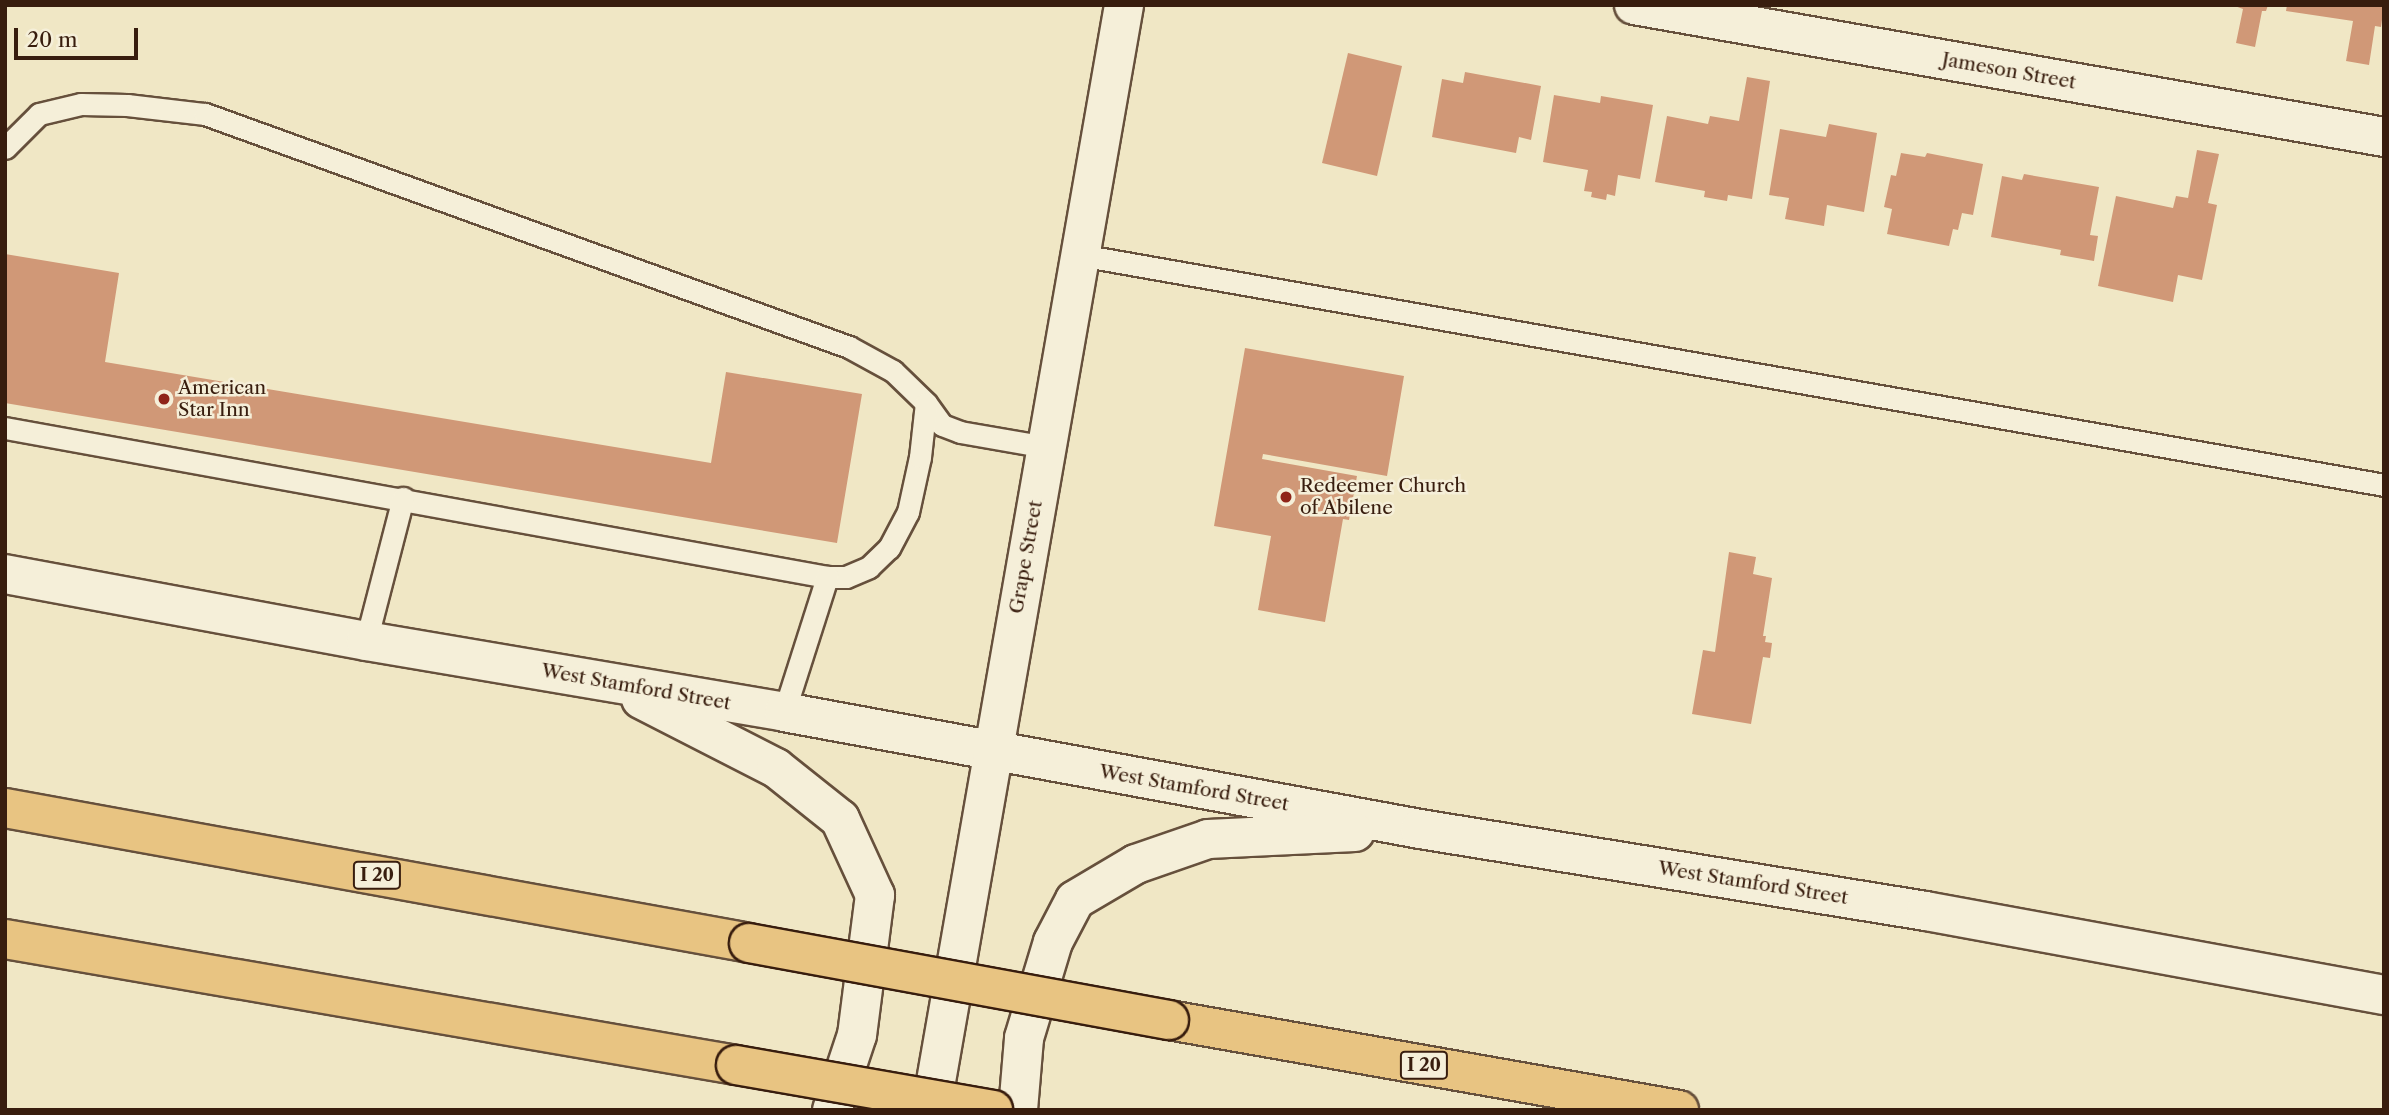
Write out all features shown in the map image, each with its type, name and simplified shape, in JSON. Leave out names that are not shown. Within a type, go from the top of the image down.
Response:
[{"type":"highway","name":"I 20","points":[[5,808],[1679,1110]]},
{"type":"highway","points":[[5,939],[993,1110]]},
{"type":"main road","name":"Grape Street","points":[[931,1110],[1124,5]]},
{"type":"main road","name":"Jameson Street","points":[[1640,6],[2384,137]]},
{"type":"main road","name":"West Stamford Street","points":[[5,575],[366,641],[784,712],[1420,829],[1926,911],[2384,995]]},
{"type":"main road","points":[[608,682],[775,768],[840,819],[874,895],[856,1035],[832,1110]]},
{"type":"main road","points":[[1018,1110],[1024,1038],[1053,942],[1075,900],[1136,864],[1208,839],[1420,829]]},
{"type":"lane","points":[[5,148],[39,114],[81,104],[127,105],[205,114],[849,347],[893,371],[926,403],[942,425],[960,432],[1046,447]]},
{"type":"lane","points":[[1080,255],[2384,485]]},
{"type":"lane","points":[[5,428],[403,498],[827,577],[846,577],[869,567],[890,548],[908,512],[920,457],[926,403]]},
{"type":"lane","points":[[366,641],[403,498]]},
{"type":"lane","points":[[784,712],[827,577]]},
{"type":"building","points":[[2232,5],[2268,5],[2266,11],[2262,11],[2255,47],[2236,43],[2243,9]]},
{"type":"building","points":[[2287,5],[2384,5],[2381,27],[2375,26],[2369,65],[2346,61],[2353,21],[2286,11]]},
{"type":"building","points":[[1348,53],[1402,66],[1377,176],[1322,163]]},
{"type":"building","points":[[1465,72],[1541,86],[1531,140],[1519,137],[1516,153],[1432,137],[1442,79],[1463,83]]},
{"type":"building","points":[[1747,77],[1770,81],[1752,199],[1728,195],[1727,201],[1704,197],[1705,191],[1655,182],[1667,116],[1708,124],[1710,116],[1739,121]]},
{"type":"building","points":[[1554,95],[1600,103],[1601,96],[1653,105],[1640,179],[1618,175],[1615,196],[1607,194],[1606,200],[1591,197],[1592,192],[1584,191],[1588,170],[1543,162]]},
{"type":"building","points":[[1829,124],[1877,133],[1864,212],[1827,205],[1824,226],[1785,219],[1789,198],[1769,195],[1780,129],[1826,137]]},
{"type":"building","points":[[2197,150],[2219,154],[2208,203],[2217,205],[2202,280],[2178,275],[2173,302],[2098,286],[2116,196],[2173,208],[2176,196],[2188,198]]},
{"type":"building","points":[[1901,153],[1925,157],[1927,153],[1983,164],[1973,215],[1962,213],[1958,230],[1953,229],[1949,246],[1887,234],[1892,209],[1884,207],[1891,175],[1896,176]]},
{"type":"building","points":[[2024,174],[2099,187],[2090,235],[2098,236],[2094,261],[2060,255],[2061,250],[1991,237],[2002,176],[2022,180]]},
{"type":"building","name":"American Star Inn","points":[[5,254],[119,273],[105,362],[711,463],[726,372],[862,394],[837,543],[5,403]]},
{"type":"building","name":"Redeemer Church of Abilene","points":[[1245,348],[1404,376],[1387,476],[1263,454],[1262,459],[1357,476],[1349,520],[1343,519],[1325,622],[1258,610],[1271,536],[1214,526]]},
{"type":"building","points":[[1729,552],[1756,557],[1753,574],[1772,578],[1763,636],[1766,636],[1765,642],[1772,643],[1770,658],[1763,657],[1751,724],[1692,714],[1703,650],[1715,652]]},
{"type":"place","name":"American Star Inn","points":[[164,399]]},
{"type":"place","name":"Redeemer Church of Abilene","points":[[1286,497]]}]
